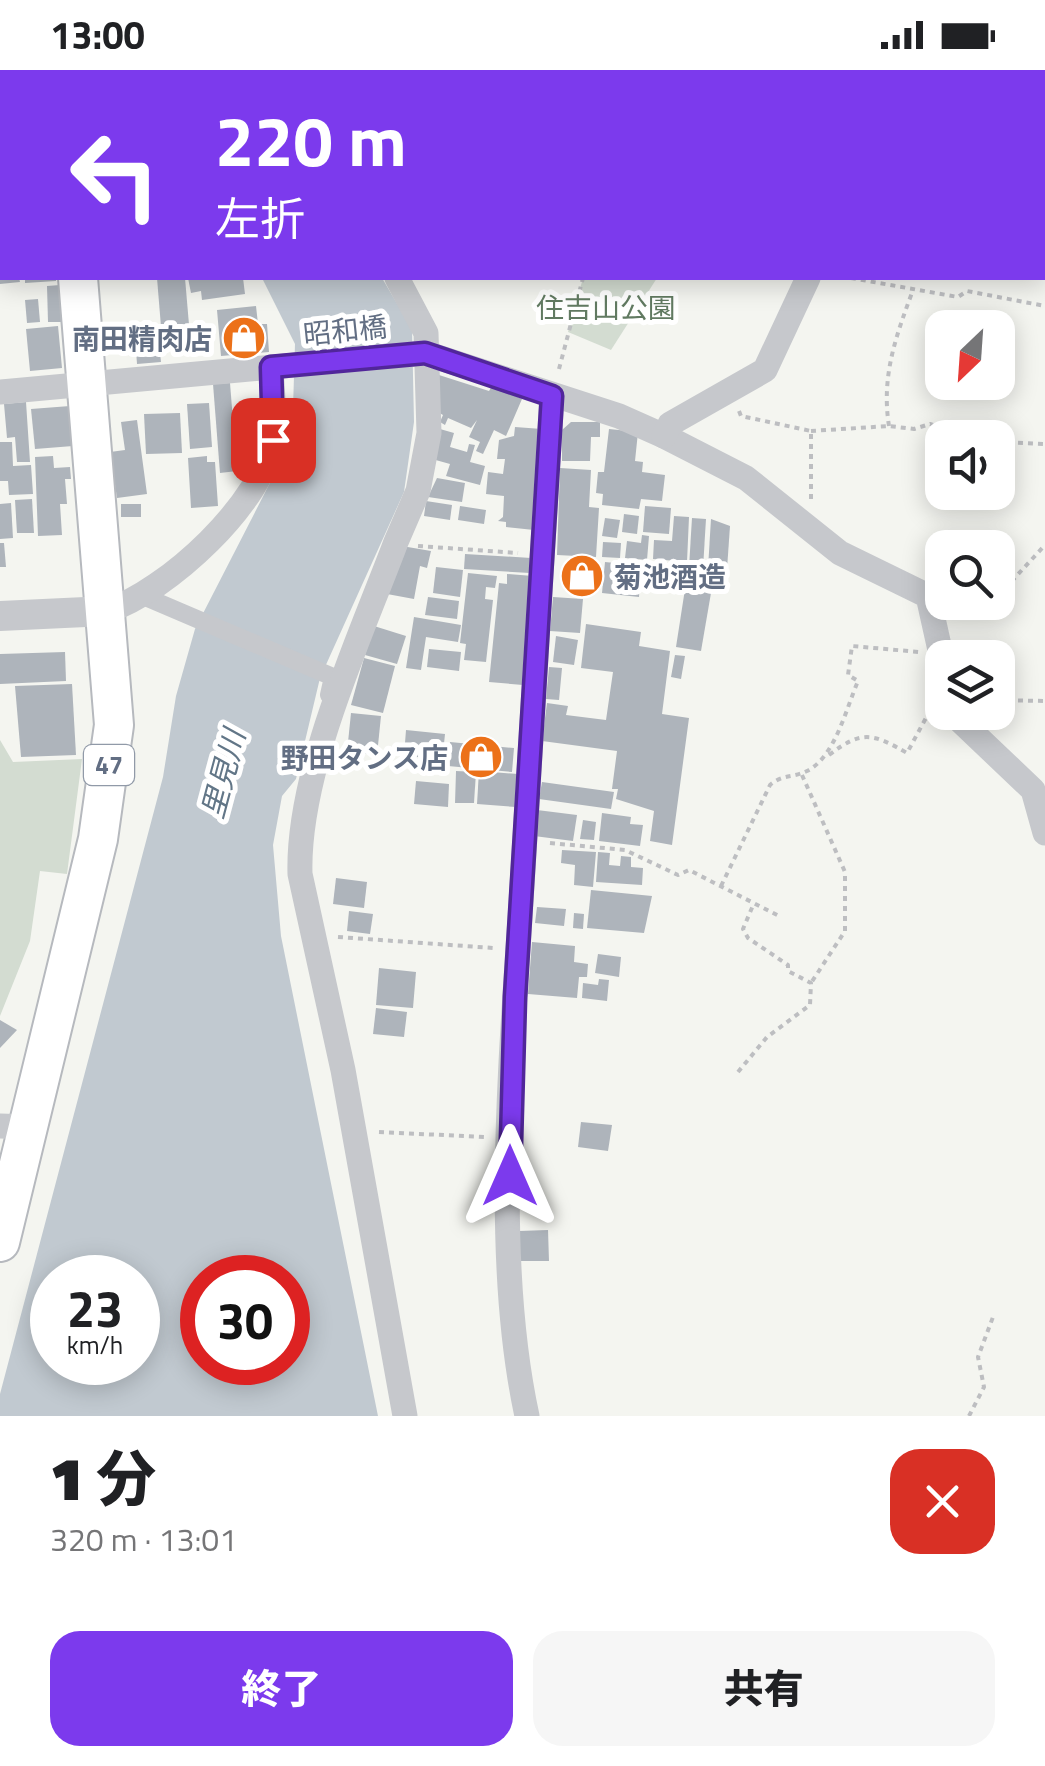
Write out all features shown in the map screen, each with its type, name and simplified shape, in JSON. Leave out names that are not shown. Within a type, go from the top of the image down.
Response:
[{"type":"main road","name":"47","points":[[0,1242],[14,1127],[98,839],[114,725],[78,280]]},
{"type":"street","points":[[398,280],[420,314],[426,333],[419,353],[429,433],[425,459],[409,516],[329,728],[304,810],[299,846],[300,874],[354,1133],[406,1416]]},
{"type":"street","points":[[664,436],[670,424],[766,370],[807,280]]},
{"type":"street","name":"昭和橋","points":[[0,392],[419,353]]},
{"type":"street","points":[[419,353],[619,416],[746,478],[840,554],[928,596],[938,640]]},
{"type":"street","points":[[0,616],[107,611],[143,596],[198,553],[230,518],[258,475],[273,440],[278,367]]},
{"type":"street","points":[[527,1416],[514,1335],[509,1138],[552,396]]},
{"type":"street","points":[[143,596],[333,677]]},
{"type":"street","points":[[329,728],[324,718],[333,677],[367,619]]},
{"type":"street","points":[[963,730],[1033,790],[1045,833]]},
{"type":"path","points":[[552,396],[583,280]]},
{"type":"path","points":[[862,280],[958,297],[967,292],[1045,306]]},
{"type":"path","points":[[889,426],[885,402],[889,363],[914,289]]},
{"type":"path","points":[[728,390],[741,416],[811,431],[925,426]]},
{"type":"path","points":[[804,522],[811,510],[811,431]]},
{"type":"path","points":[[1015,443],[1045,444]]},
{"type":"path","points":[[396,542],[542,556]]},
{"type":"path","points":[[1015,578],[1045,546]]},
{"type":"path","points":[[825,757],[858,681],[848,675],[852,646],[925,654]]},
{"type":"path","points":[[1015,700],[1045,701]]},
{"type":"path","points":[[720,886],[770,785],[780,776],[802,773],[850,738],[874,736],[907,753],[926,730]]},
{"type":"path","points":[[738,1072],[767,1037],[810,1006],[811,983],[846,931],[845,872],[802,773]]},
{"type":"path","points":[[525,840],[625,850],[678,875],[689,870],[780,916]]},
{"type":"path","points":[[754,903],[743,928],[748,938],[811,983]]},
{"type":"path","points":[[314,935],[518,950]]},
{"type":"path","points":[[354,1133],[407,1131],[509,1138]]},
{"type":"path","points":[[969,1416],[984,1387],[978,1358],[993,1317]]},
{"type":"green space","name":"住吉山公園","points":[[582,280],[656,280],[611,350],[568,332]]},
{"type":"green space","points":[[0,740],[13,762],[82,759],[67,874],[40,871],[30,941],[0,1016]]},
{"type":"water","name":"里見川","points":[[263,280],[383,280],[412,329],[414,422],[404,492],[320,678],[296,779],[282,796],[273,845],[281,936],[378,1416],[0,1416],[0,1394],[30,1280],[30,1385],[160,1385],[160,1255],[37,1255],[163,777],[176,696],[195,629],[292,440],[295,344]]},
{"type":"building","points":[[157,280],[185,280],[191,348],[163,351]]},
{"type":"building","points":[[188,280],[243,280],[245,294],[202,300],[201,291],[191,293]]},
{"type":"building","points":[[60,285],[61,322],[48,322],[47,286]]},
{"type":"building","points":[[38,299],[40,322],[27,323],[25,300]]},
{"type":"building","name":"南田精肉店","points":[[256,306],[258,324],[267,324],[269,352],[221,356],[217,310]]},
{"type":"building","points":[[58,326],[62,368],[30,371],[26,329]]},
{"type":"building","points":[[158,334],[161,362],[137,364],[135,336]]},
{"type":"building","points":[[439,375],[489,391],[492,386],[522,399],[506,436],[494,430],[483,454],[476,451],[480,442],[469,437],[477,420],[471,428],[448,418],[445,425],[440,422],[443,415],[436,411]]},
{"type":"building","points":[[230,383],[237,471],[220,473],[213,384]]},
{"type":"building","points":[[26,402],[30,462],[17,462],[15,437],[7,438],[4,404]]},
{"type":"building","points":[[209,403],[212,447],[190,449],[187,404]]},
{"type":"building","points":[[70,406],[73,446],[35,449],[31,409]]},
{"type":"building","points":[[180,413],[182,453],[146,454],[144,414]]},
{"type":"building","points":[[137,420],[147,494],[117,498],[110,452],[125,450],[121,422]]},
{"type":"building","points":[[571,422],[600,422],[600,437],[591,437],[590,461],[562,461],[562,430]]},
{"type":"building","points":[[515,427],[542,429],[534,530],[506,527],[506,522],[498,521],[503,517],[504,496],[486,494],[488,472],[503,474],[505,459],[497,459],[499,440],[514,436]]},
{"type":"building","points":[[440,429],[454,433],[450,447],[467,452],[469,444],[475,445],[470,462],[485,466],[480,485],[446,476],[450,464],[432,459]]},
{"type":"building","points":[[609,429],[638,432],[635,461],[643,462],[642,472],[665,475],[662,501],[641,499],[639,509],[602,505],[603,494],[596,493],[598,472],[604,472]]},
{"type":"building","points":[[0,442],[12,442],[13,466],[31,465],[33,494],[9,495],[8,481],[0,481]]},
{"type":"building","points":[[53,456],[54,468],[70,467],[71,479],[65,479],[67,504],[60,504],[62,535],[38,536],[35,457]]},
{"type":"building","points":[[207,456],[207,462],[215,462],[218,506],[191,508],[188,458]]},
{"type":"building","points":[[560,468],[591,470],[589,507],[599,508],[596,557],[557,555]]},
{"type":"building","points":[[437,478],[465,483],[462,502],[428,497]]},
{"type":"building","points":[[32,499],[34,533],[17,533],[15,500]]},
{"type":"building","points":[[426,501],[452,505],[450,520],[424,516]]},
{"type":"building","points":[[11,503],[13,538],[0,539],[0,504]]},
{"type":"building","points":[[121,504],[141,504],[141,517],[121,517]]},
{"type":"building","points":[[460,506],[486,510],[484,524],[458,520]]},
{"type":"building","points":[[645,506],[671,508],[669,534],[643,532]]},
{"type":"building","points":[[624,514],[639,516],[637,534],[622,532]]},
{"type":"building","points":[[674,516],[689,517],[687,562],[653,559],[654,540],[672,541]]},
{"type":"building","points":[[605,518],[620,520],[617,538],[602,536]]},
{"type":"building","points":[[692,518],[706,519],[703,568],[689,567]]},
{"type":"building","points":[[711,519],[730,526],[727,569],[708,568]]},
{"type":"building","points":[[642,535],[649,536],[647,560],[625,558],[627,541],[641,543]]},
{"type":"building","points":[[603,542],[621,543],[620,558],[602,557]]},
{"type":"building","points":[[0,543],[4,543],[6,567],[0,567]]},
{"type":"building","points":[[396,545],[431,551],[427,568],[420,566],[414,599],[387,594]]},
{"type":"building","points":[[465,554],[531,558],[530,573],[464,569]]},
{"type":"building","name":"菊池酒造","points":[[567,561],[599,562],[598,590],[566,589]]},
{"type":"building","points":[[605,562],[654,567],[653,580],[640,579],[639,597],[602,593]]},
{"type":"building","points":[[436,567],[463,570],[460,597],[433,593]]},
{"type":"building","points":[[468,573],[497,576],[495,588],[486,587],[485,599],[493,600],[486,662],[464,660],[466,644],[460,643]]},
{"type":"building","points":[[507,574],[533,576],[523,685],[489,682],[499,583],[507,584]]},
{"type":"building","points":[[685,589],[711,593],[701,651],[676,647]]},
{"type":"building","points":[[428,597],[459,601],[457,619],[425,615]]},
{"type":"building","points":[[553,597],[583,599],[580,633],[550,631]]},
{"type":"building","points":[[414,617],[461,625],[458,642],[426,637],[421,670],[406,668]]},
{"type":"building","points":[[586,624],[641,632],[639,646],[670,651],[662,714],[689,718],[672,845],[650,841],[654,811],[616,799],[618,789],[612,789],[617,751],[542,741],[547,703],[568,706],[566,715],[606,720],[613,672],[581,668]]},
{"type":"building","points":[[374,626],[406,636],[397,664],[365,655]]},
{"type":"building","points":[[556,636],[578,640],[574,665],[553,662]]},
{"type":"building","points":[[429,649],[461,652],[459,671],[427,667]]},
{"type":"building","points":[[65,652],[66,681],[0,684],[0,654]]},
{"type":"building","points":[[675,655],[685,656],[681,679],[671,677]]},
{"type":"building","points":[[364,658],[395,666],[383,713],[351,705]]},
{"type":"building","points":[[549,667],[562,668],[559,700],[546,699]]},
{"type":"building","points":[[72,684],[76,755],[21,757],[15,686]]},
{"type":"building","points":[[351,713],[381,716],[377,755],[347,752]]},
{"type":"building","points":[[406,730],[445,734],[442,763],[427,761],[428,751],[418,750],[418,757],[404,756]]},
{"type":"building","name":"野田タンス店","points":[[450,742],[514,748],[512,772],[448,766]]},
{"type":"building","points":[[335,755],[356,758],[354,769],[334,766]]},
{"type":"building","points":[[456,771],[476,772],[474,803],[455,803]]},
{"type":"building","points":[[479,771],[518,774],[516,807],[477,804]]},
{"type":"building","points":[[416,781],[449,784],[448,807],[414,804]]},
{"type":"building","points":[[542,782],[614,792],[611,809],[539,799]]},
{"type":"building","points":[[537,810],[577,815],[573,841],[534,836]]},
{"type":"building","points":[[602,813],[631,817],[630,824],[643,825],[640,846],[599,841]]},
{"type":"building","points":[[583,820],[596,822],[594,840],[580,839]]},
{"type":"building","points":[[562,850],[596,852],[593,887],[574,885],[575,865],[561,863]]},
{"type":"building","points":[[598,852],[610,853],[609,865],[620,866],[621,856],[631,857],[631,867],[643,868],[642,885],[596,882]]},
{"type":"building","points":[[336,878],[367,882],[364,908],[333,904]]},
{"type":"building","points":[[591,890],[652,896],[644,933],[587,928]]},
{"type":"building","points":[[537,907],[566,909],[564,926],[535,923]]},
{"type":"building","points":[[349,911],[373,914],[370,934],[347,931]]},
{"type":"building","points":[[574,913],[584,914],[583,929],[573,928]]},
{"type":"building","points":[[532,942],[575,946],[574,962],[588,964],[587,977],[579,977],[577,998],[528,994]]},
{"type":"building","points":[[598,954],[621,957],[619,977],[595,973]]},
{"type":"building","points":[[379,968],[416,972],[413,1008],[376,1005]]},
{"type":"building","points":[[599,979],[609,980],[607,1001],[582,998],[583,983],[598,985]]},
{"type":"building","points":[[376,1008],[407,1012],[404,1037],[373,1034]]},
{"type":"building","points":[[0,1020],[17,1030],[0,1048]]},
{"type":"building","points":[[581,1122],[612,1125],[608,1151],[578,1147]]},
{"type":"building","points":[[548,1230],[549,1261],[519,1261],[519,1231]]},
{"type":"place","name":"南田精肉店","points":[[244,338]]},
{"type":"place","name":"菊池酒造","points":[[582,576]]},
{"type":"place","name":"野田タンス店","points":[[481,757]]},
{"type":"route","points":[[273,440],[271,367],[425,353],[552,396],[515,997],[510,1176]]}]
